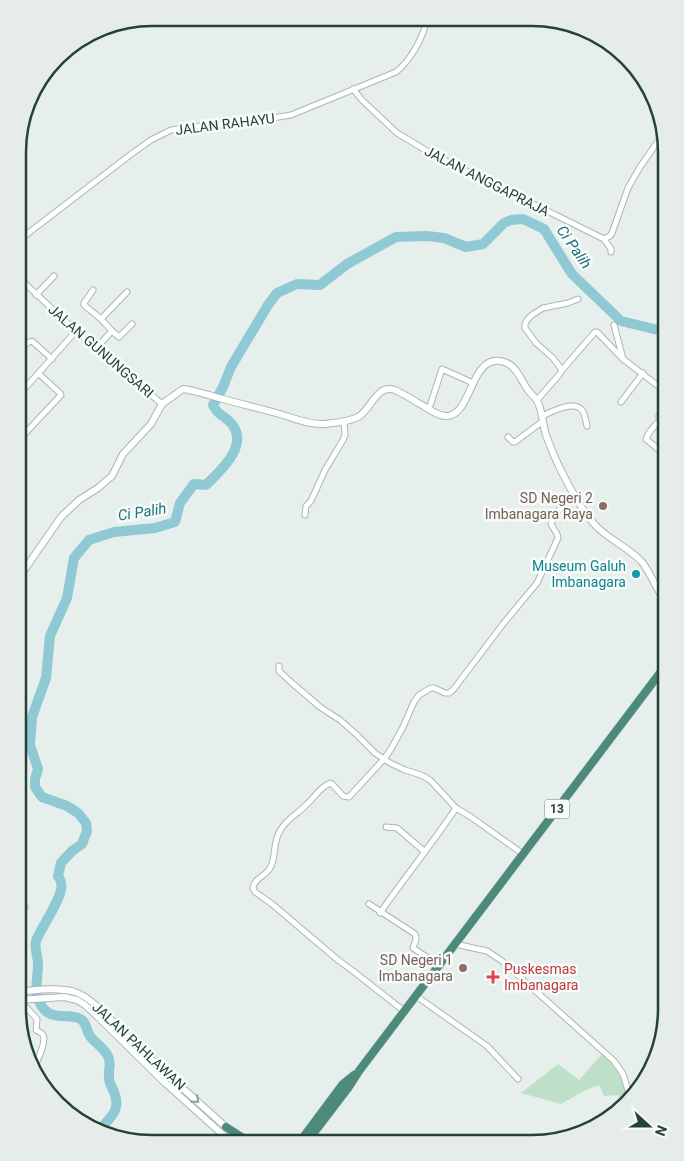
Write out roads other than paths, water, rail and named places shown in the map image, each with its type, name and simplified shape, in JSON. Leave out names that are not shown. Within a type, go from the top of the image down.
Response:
[{"type":"highway","name":"13","points":[[305,1135],[343,1084],[359,1071],[440,966],[657,676]]},
{"type":"highway","points":[[226,1127],[238,1135]]},
{"type":"street","name":"JALAN RAHAYU","points":[[26,235],[130,155],[171,130],[248,122],[291,115],[396,72],[401,68],[420,40],[425,26]]},
{"type":"street","name":"JALAN ANGGAPRAJA","points":[[353,89],[397,133],[432,154],[604,239]]},
{"type":"street","points":[[612,252],[604,239],[612,232],[631,182],[657,143]]},
{"type":"street","points":[[36,295],[54,276]]},
{"type":"street","name":"JALAN GUNUNGSARI","points":[[26,286],[162,404]]},
{"type":"street","points":[[94,290],[84,305],[118,337],[121,337],[132,324]]},
{"type":"street","points":[[101,319],[127,292]]},
{"type":"street","points":[[562,370],[553,358],[536,343],[525,324],[532,315],[543,308],[578,299]]},
{"type":"street","points":[[614,324],[623,359]]},
{"type":"street","points":[[26,388],[76,331]]},
{"type":"street","points":[[96,348],[112,331]]},
{"type":"street","points":[[537,400],[540,394],[593,333],[597,332],[623,359],[658,385]]},
{"type":"street","points":[[606,342],[618,336]]},
{"type":"street","points":[[26,344],[32,341],[52,359]]},
{"type":"street","points":[[26,567],[61,517],[70,507],[112,476],[123,454],[150,424],[162,404],[183,389],[306,422],[323,424],[352,419],[362,414],[369,408],[382,390],[388,389],[395,390],[445,416],[456,413],[485,366],[492,362],[501,361],[513,367],[527,389],[537,400],[546,434],[560,468],[586,513],[597,528],[642,562],[657,590]]},
{"type":"street","points":[[429,409],[442,369],[473,383]]},
{"type":"street","points":[[621,402],[643,373]]},
{"type":"street","points":[[26,432],[61,395],[39,374]]},
{"type":"street","points":[[508,436],[515,442],[543,418],[565,407],[579,408],[583,411],[587,426]]},
{"type":"street","points":[[305,514],[306,506],[311,501],[325,470],[343,440],[345,435],[344,421]]},
{"type":"street","points":[[658,422],[646,439],[658,449]]},
{"type":"street","points":[[404,1011],[255,892],[253,885],[269,870],[274,857],[274,847],[282,826],[310,802],[323,787],[330,783],[343,796],[349,797],[384,759],[419,695],[431,688],[449,693],[537,583],[558,538],[551,524],[557,510],[565,501],[575,495]]},
{"type":"street","points":[[279,666],[279,671],[292,684],[346,725],[384,759],[430,780],[456,808],[523,854]]},
{"type":"street","points":[[380,912],[402,880],[443,829],[456,808]]},
{"type":"street","points":[[386,827],[396,828],[425,852]]},
{"type":"street","points":[[369,904],[414,934],[416,941],[413,948],[440,966]]},
{"type":"street","points":[[455,944],[484,950],[502,961],[614,1061],[623,1074],[628,1090]]},
{"type":"street","name":"JALAN PAHLAWAN","points":[[26,992],[66,990],[75,992],[91,1001],[99,1013],[184,1100],[223,1135]]},
{"type":"street","points":[[416,996],[487,1046],[518,1079]]},
{"type":"street","name":"JALAN PAHLAWAN","points":[[26,1000],[64,997],[77,1000],[99,1013]]},
{"type":"street","points":[[26,1007],[37,1020],[36,1030],[43,1036],[44,1040],[37,1060]]},
{"type":"street","name":"JALAN PAHLAWAN","points":[[134,1048],[234,1135]]},
{"type":"waterway","name":"Ci Palih","points":[[104,1125],[116,1108],[116,1098],[109,1080],[110,1061],[108,1056],[90,1036],[82,1020],[48,1013],[39,1001],[36,987],[38,964],[35,947],[36,941],[59,895],[61,883],[58,876],[61,863],[72,851],[82,844],[87,831],[86,823],[78,813],[67,806],[42,797],[35,787],[38,769],[30,745],[32,717],[46,678],[50,636],[67,598],[74,558],[89,540],[114,532],[155,528],[175,522],[180,503],[194,484],[206,485],[226,465],[231,457],[237,440],[236,431],[231,423],[213,405],[231,367],[277,293],[297,284],[320,285],[347,264],[396,237],[427,236],[444,238],[466,247],[483,244],[504,223],[523,219],[544,229],[572,274],[621,321],[658,330]]},
{"type":"place","name":"SD Negeri 2 Imbanagara Raya","points":[[603,506]]},
{"type":"place","name":"Museum Galuh Imbanagara","points":[[636,574]]},
{"type":"place","name":"SD Negeri 1 Imbanagara","points":[[463,968]]},
{"type":"place","name":"Puskesmas Imbanagara","points":[[493,977]]}]
